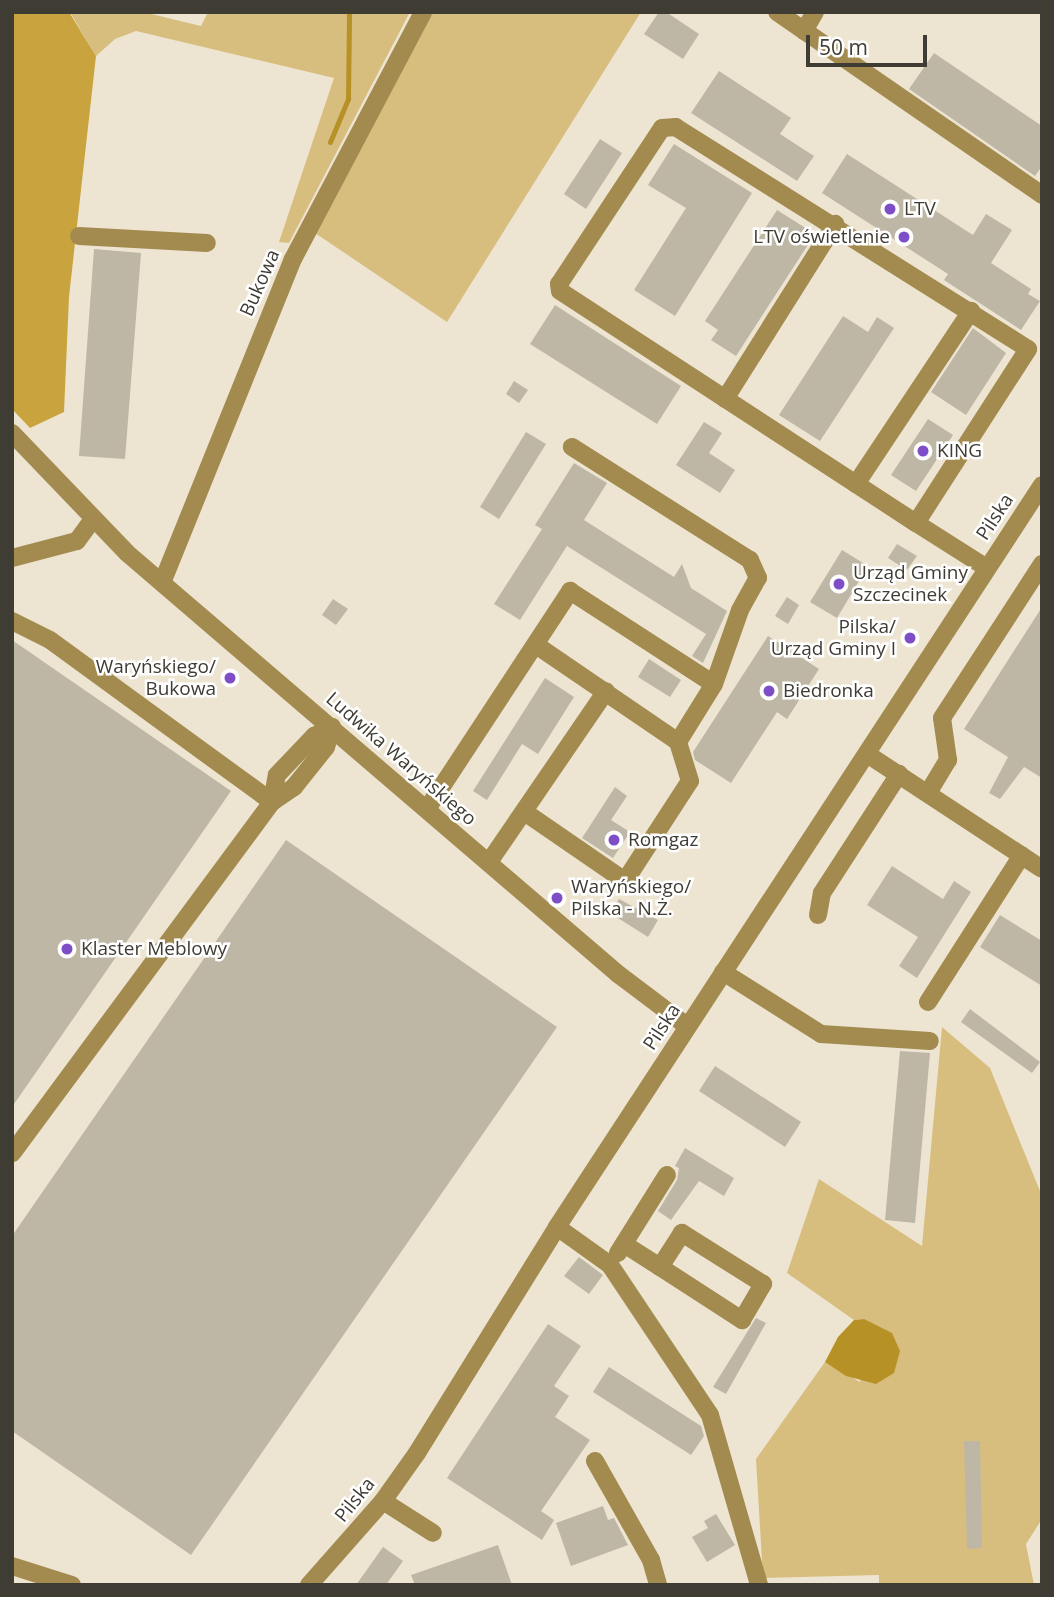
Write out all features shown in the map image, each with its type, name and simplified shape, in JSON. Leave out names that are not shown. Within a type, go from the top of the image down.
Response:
[{"type":"street","name":"Bukowa","points":[[162,583],[282,283],[423,12]]},
{"type":"street","points":[[777,12],[1042,195]]},
{"type":"street","points":[[804,31],[815,12]]},
{"type":"street","points":[[916,523],[1028,349],[835,224],[676,127],[666,125],[559,284],[562,294],[916,523],[987,568]]},
{"type":"street","points":[[725,399],[835,224]]},
{"type":"street","points":[[79,236],[207,243]]},
{"type":"street","points":[[856,484],[971,311]]},
{"type":"street","name":"Ludwika Waryńskiego","points":[[12,433],[92,520],[162,583],[618,974],[687,1026]]},
{"type":"street","points":[[572,447],[659,498],[755,565],[758,578],[740,610],[714,684],[678,742]]},
{"type":"street","name":"Pilska","points":[[309,1585],[383,1501],[687,1026],[1042,485]]},
{"type":"street","points":[[12,558],[77,541],[92,520]]},
{"type":"street","points":[[928,793],[948,760],[942,718],[1042,564]]},
{"type":"street","points":[[427,809],[570,591],[714,684]]},
{"type":"street","points":[[12,621],[50,640],[272,802]]},
{"type":"street","points":[[526,813],[625,881],[690,781],[678,742],[536,645]]},
{"type":"street","points":[[489,862],[526,813],[606,691]]},
{"type":"street","points":[[12,1153],[272,802],[277,775],[314,736],[332,727]]},
{"type":"street","points":[[867,754],[1042,869]]},
{"type":"street","points":[[818,915],[822,893],[899,774]]},
{"type":"street","points":[[928,1002],[1022,855]]},
{"type":"street","points":[[723,972],[821,1034],[930,1041]]},
{"type":"street","points":[[610,1265],[667,1175]]},
{"type":"street","points":[[557,1227],[610,1265],[709,1415],[759,1585]]},
{"type":"street","points":[[624,1244],[742,1320],[763,1284],[681,1233],[660,1267]]},
{"type":"street","points":[[595,1461],[651,1560],[658,1585]]},
{"type":"street","points":[[383,1501],[433,1534]]},
{"type":"street","points":[[12,1566],[72,1585]]},
{"type":"shaded area","points":[[12,12],[69,12],[96,56],[69,297],[64,412],[30,428],[12,409]]},
{"type":"shaded area","points":[[143,12],[201,26],[208,12],[410,12],[289,243],[279,242],[334,78],[136,31],[115,39],[96,56],[71,14]]},
{"type":"shaded area","points":[[431,12],[641,12],[447,322],[315,233]]},
{"type":"shaded area","points":[[942,1027],[990,1068],[1042,1196],[1042,1519],[1026,1544],[1034,1585],[879,1585],[879,1575],[763,1578],[756,1459],[825,1362],[860,1382],[864,1319],[854,1320],[787,1273],[819,1179],[922,1246]]},
{"type":"shaded area","points":[[864,1319],[892,1333],[900,1351],[894,1373],[876,1384],[846,1376],[825,1362],[838,1337],[854,1320]]},
{"type":"building","points":[[659,12],[666,12],[699,34],[683,59],[644,34]]},
{"type":"building","points":[[934,53],[1042,126],[1042,166],[1035,176],[909,89]]},
{"type":"building","points":[[719,71],[791,118],[780,134],[814,156],[797,181],[691,113]]},
{"type":"building","points":[[600,139],[622,153],[586,209],[564,194]]},
{"type":"building","points":[[674,144],[752,193],[675,316],[634,290],[686,208],[648,185]]},
{"type":"building","points":[[847,154],[973,235],[986,214],[1012,230],[991,263],[1031,289],[1028,294],[1040,301],[1021,330],[944,280],[948,274],[822,193]]},
{"type":"building","points":[[777,210],[815,234],[736,356],[711,340],[718,330],[705,321]]},
{"type":"building","points":[[94,249],[141,253],[125,459],[79,456]]},
{"type":"building","points":[[555,305],[681,386],[657,424],[530,344]]},
{"type":"building","points":[[843,316],[868,332],[877,317],[894,328],[820,441],[779,415]]},
{"type":"building","points":[[973,328],[1006,353],[966,415],[931,392]]},
{"type":"building","points":[[514,381],[528,390],[519,403],[506,394]]},
{"type":"building","points":[[928,419],[953,435],[916,491],[891,475]]},
{"type":"building","points":[[704,422],[722,433],[709,453],[735,470],[720,493],[676,465]]},
{"type":"building","points":[[526,432],[546,444],[499,519],[480,507]]},
{"type":"building","points":[[574,463],[607,483],[584,520],[674,577],[682,564],[691,588],[727,611],[703,663],[692,656],[706,634],[567,546],[520,620],[494,604],[542,529],[535,525]]},
{"type":"building","points":[[897,544],[917,556],[907,570],[888,558]]},
{"type":"building","name":"Urząd Gminy Szczecinek","points":[[842,550],[868,566],[837,618],[810,602]]},
{"type":"building","points":[[787,597],[799,605],[788,624],[775,616]]},
{"type":"building","points":[[333,599],[348,609],[336,625],[322,615]]},
{"type":"building","points":[[1042,607],[1042,778],[1024,767],[1000,799],[989,793],[1008,757],[964,729]]},
{"type":"building","name":"Biedronka","points":[[768,636],[819,669],[787,719],[777,712],[731,783],[695,760],[693,752]]},
{"type":"building","name":"Klaster Meblowy","points":[[12,640],[231,791],[12,1107]]},
{"type":"building","points":[[649,659],[681,680],[670,697],[638,677]]},
{"type":"building","points":[[545,678],[574,697],[538,754],[522,744],[487,800],[473,791]]},
{"type":"building","points":[[615,787],[627,796],[611,820],[630,832],[613,858],[582,838]]},
{"type":"building","points":[[286,840],[557,1027],[191,1555],[12,1431],[12,1236]]},
{"type":"building","points":[[892,866],[943,899],[954,881],[971,892],[917,978],[899,966],[918,937],[867,905]]},
{"type":"building","points":[[619,899],[658,920],[648,937],[610,913]]},
{"type":"building","points":[[1000,915],[1042,941],[1042,986],[980,947]]},
{"type":"building","points":[[970,1009],[1040,1062],[1032,1073],[961,1022]]},
{"type":"building","points":[[900,1051],[930,1053],[915,1223],[885,1220]]},
{"type":"building","points":[[715,1066],[801,1122],[785,1147],[699,1091]]},
{"type":"building","points":[[685,1148],[734,1178],[724,1196],[699,1181],[671,1220],[658,1211],[677,1180],[679,1168],[675,1166]]},
{"type":"building","points":[[579,1257],[603,1275],[589,1294],[564,1276]]},
{"type":"building","points":[[756,1318],[766,1323],[726,1394],[713,1387]]},
{"type":"building","points":[[548,1324],[581,1346],[554,1386],[569,1396],[555,1417],[590,1440],[541,1511],[554,1520],[542,1540],[447,1478]]},
{"type":"building","points":[[609,1367],[701,1426],[704,1436],[691,1455],[593,1392]]},
{"type":"building","points":[[964,1441],[980,1441],[982,1548],[967,1549]]},
{"type":"building","points":[[603,1506],[608,1520],[614,1518],[628,1545],[571,1566],[556,1523]]},
{"type":"building","points":[[716,1514],[735,1545],[707,1562],[692,1537],[708,1528],[704,1521]]},
{"type":"building","points":[[498,1545],[512,1585],[415,1585],[411,1575]]},
{"type":"building","points":[[383,1547],[403,1561],[386,1585],[356,1585]]},
{"type":"waterway","points":[[330,142],[348,99],[349,12]]},
{"type":"place","name":"LTV","points":[[890,209]]},
{"type":"place","name":"LTV oświetlenie","points":[[904,237]]},
{"type":"place","name":"KING","points":[[923,451]]},
{"type":"place","name":"Urząd Gminy Szczecinek","points":[[839,584]]},
{"type":"place","name":"Pilska/ Urząd Gminy I","points":[[910,638]]},
{"type":"place","name":"Waryńskiego/ Bukowa","points":[[230,678]]},
{"type":"place","name":"Biedronka","points":[[769,691]]},
{"type":"place","name":"Romgaz","points":[[614,840]]},
{"type":"place","name":"Waryńskiego/ Pilska - N.Ż.","points":[[557,898]]},
{"type":"place","name":"Klaster Meblowy","points":[[67,949]]}]
